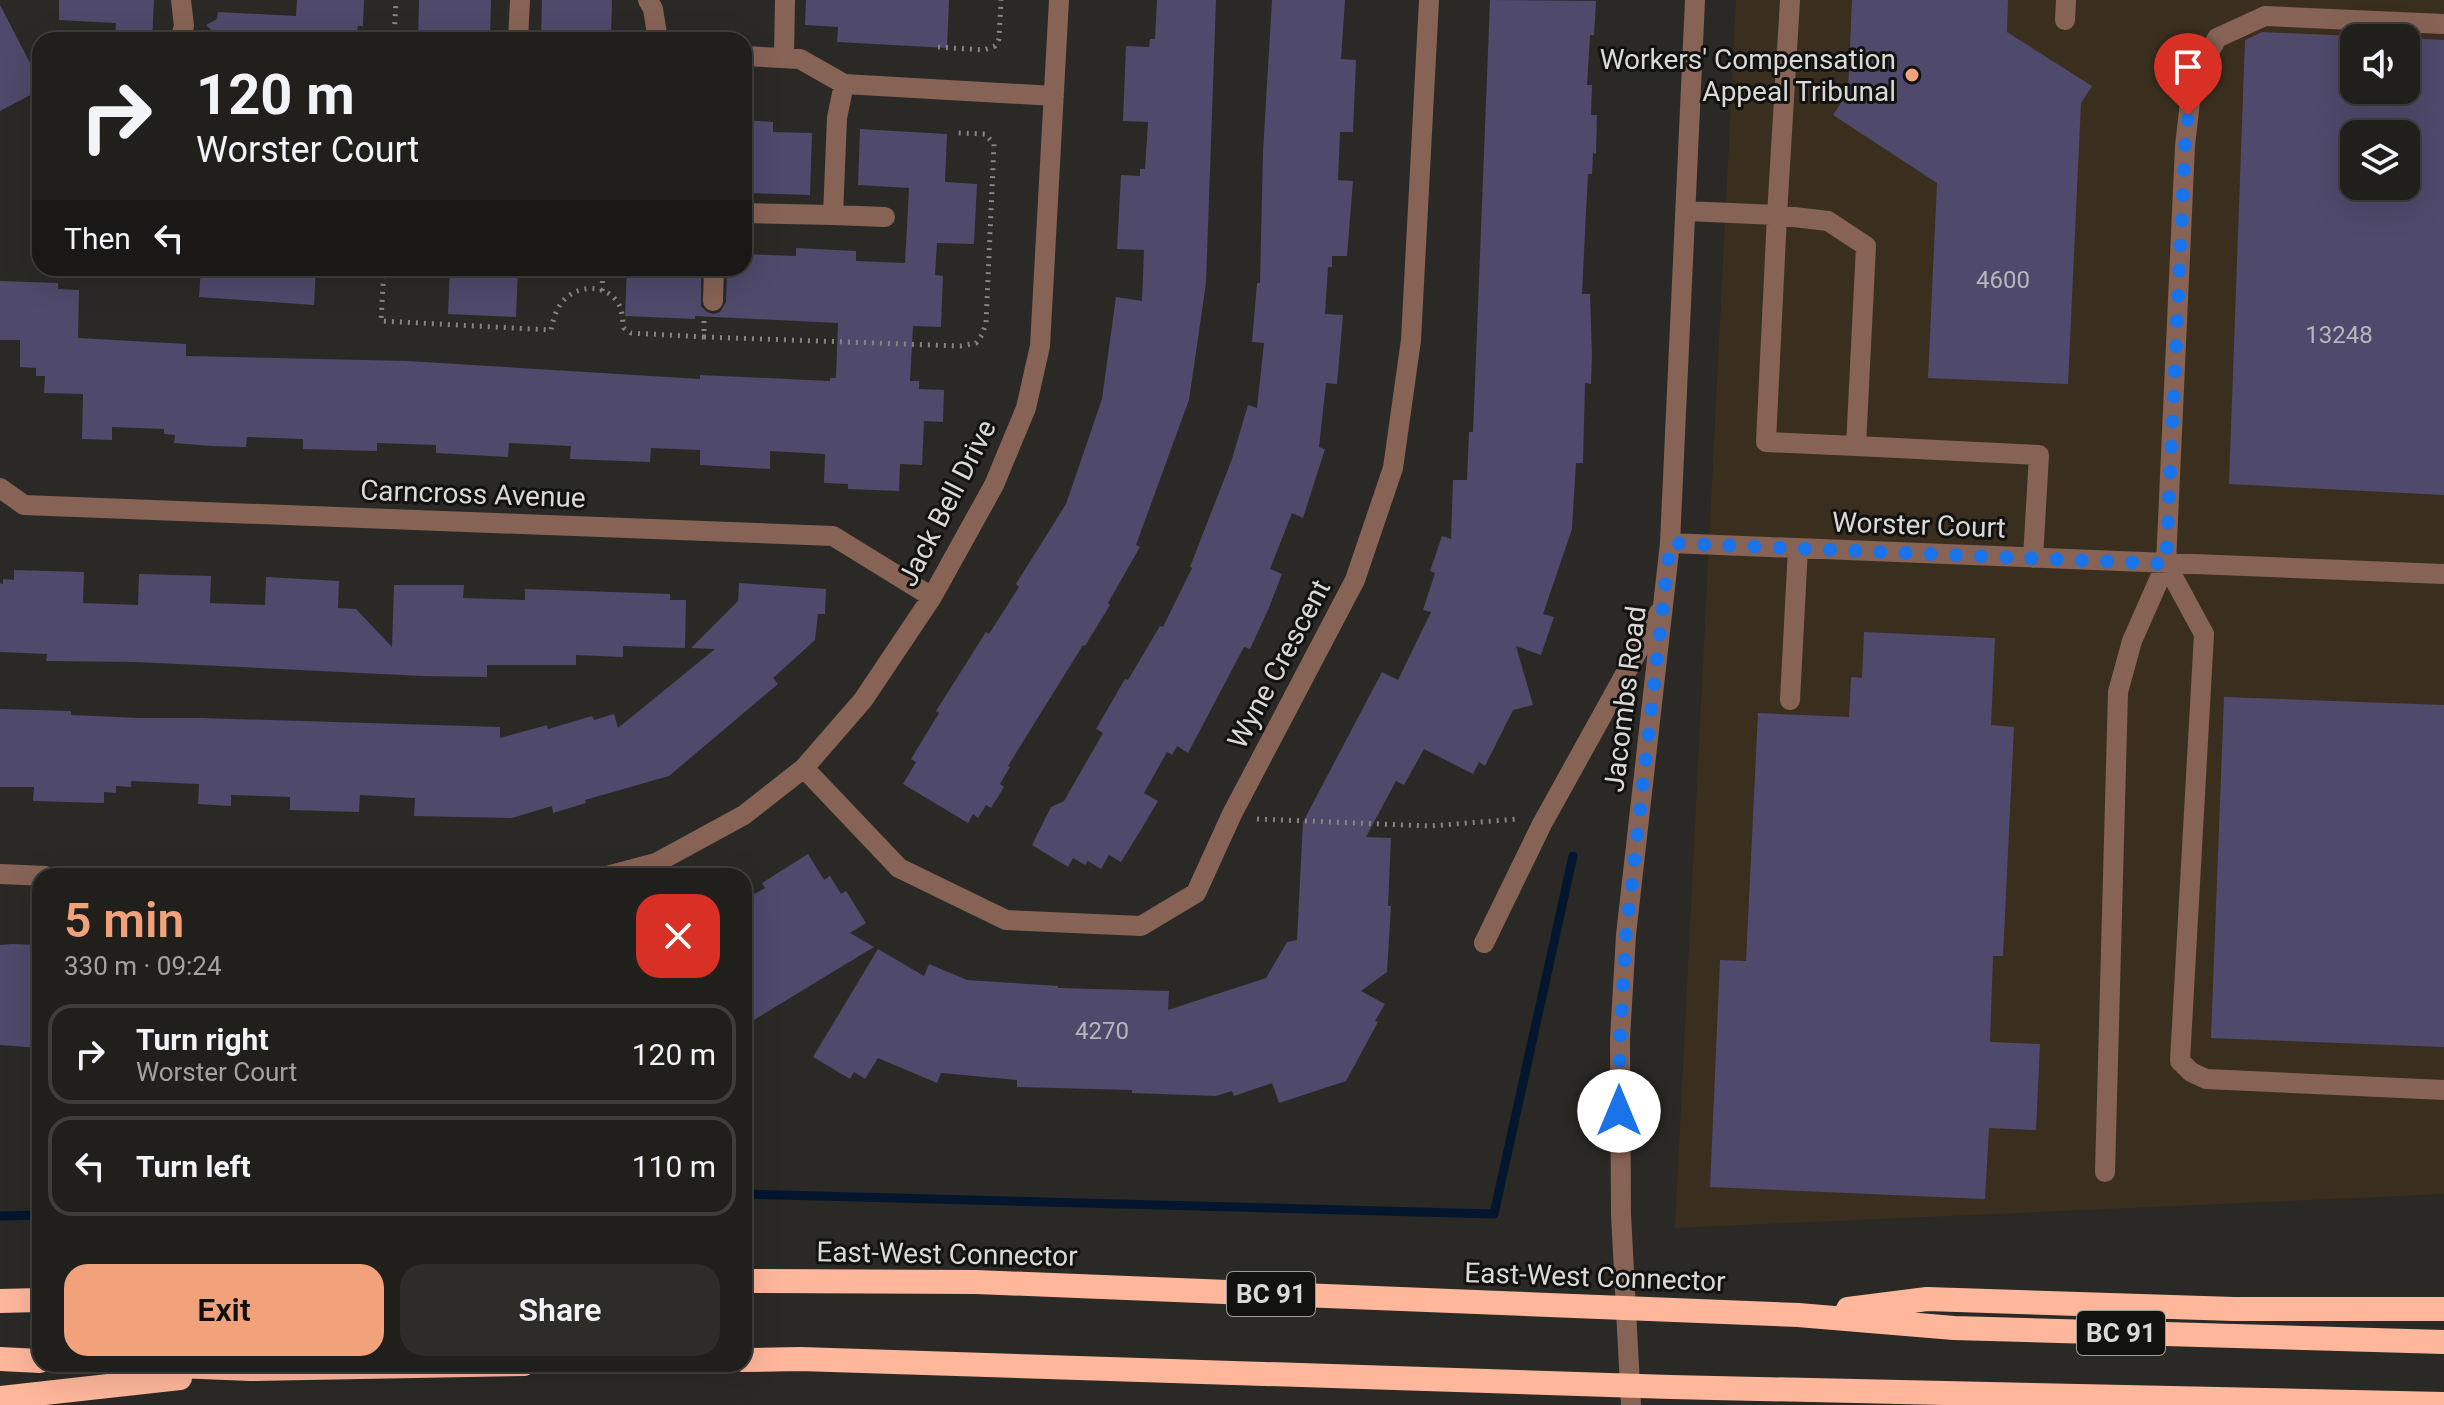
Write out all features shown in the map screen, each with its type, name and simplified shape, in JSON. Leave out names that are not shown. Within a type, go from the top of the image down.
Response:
[{"type":"highway","name":"East-West Connector","points":[[752,1281],[976,1282],[1798,1315],[1954,1328],[2444,1342]]},
{"type":"highway","points":[[1798,1315],[1927,1299],[2234,1309],[2444,1309]]},
{"type":"highway","points":[[0,1301],[32,1300]]},
{"type":"highway","points":[[0,1359],[32,1361]]},
{"type":"highway","name":"BC 91","points":[[752,1360],[1671,1387],[2444,1404]]},
{"type":"highway","points":[[0,1398],[224,1372]]},
{"type":"highway","points":[[1671,1387],[1722,1405]]},
{"type":"street","points":[[181,0],[182,32]]},
{"type":"street","points":[[518,32],[520,0]]},
{"type":"street","points":[[648,0],[653,9],[657,32]]},
{"type":"street","points":[[784,56],[785,0]]},
{"type":"street","name":"Jack Bell Drive","points":[[637,868],[656,863],[744,815],[804,768],[863,700],[932,597],[994,485],[1026,408],[1040,346],[1059,0]]},
{"type":"street","name":"Wyne Crescent","points":[[804,768],[899,868],[1006,920],[1141,926],[1196,893],[1232,814],[1355,580],[1393,468],[1411,340],[1429,0]]},
{"type":"street","name":"Jacombs Road","points":[[1631,1405],[1621,1214],[1620,1039],[1626,935],[1666,601],[1695,0]]},
{"type":"street","points":[[1790,0],[1766,442],[2039,455],[2033,558]]},
{"type":"street","points":[[2105,1172],[2118,692],[2132,641],[2166,564],[2185,146],[2192,84],[2217,38],[2265,16],[2444,24]]},
{"type":"street","points":[[752,56],[800,59],[844,84],[1054,96]]},
{"type":"street","points":[[833,215],[837,118],[844,84]]},
{"type":"street","points":[[1686,211],[1777,215],[1828,221],[1866,246],[1856,446]]},
{"type":"street","points":[[752,213],[885,217]]},
{"type":"street","points":[[713,301],[714,276]]},
{"type":"street","name":"Carncross Avenue","points":[[0,488],[24,505],[833,536],[932,597]]},
{"type":"street","name":"Worster Court","points":[[1670,543],[2444,574]]},
{"type":"street","points":[[1790,700],[1798,548]]},
{"type":"street","points":[[2166,564],[2204,634],[2180,1061],[2191,1072],[2206,1079],[2444,1090]]},
{"type":"street","points":[[1484,943],[1542,824],[1666,601]]},
{"type":"street","points":[[0,874],[32,875]]},
{"type":"path","points":[[394,32],[396,0]]},
{"type":"path","points":[[938,47],[984,50],[995,46],[999,39],[1001,0]]},
{"type":"path","points":[[384,276],[381,321],[551,330],[559,307],[567,297],[582,289],[602,291],[617,302],[624,328],[631,333],[960,346],[976,343],[986,323],[994,144],[985,134],[958,133]]},
{"type":"path","points":[[602,291],[603,276]]},
{"type":"path","points":[[704,337],[704,312],[712,312],[713,301]]},
{"type":"path","points":[[1232,814],[1264,820],[1415,826],[1528,818],[1542,824]]},
{"type":"shaded area","points":[[1736,0],[2444,0],[2444,1194],[1675,1228]]},
{"type":"building","points":[[59,0],[154,0],[152,32],[115,32],[116,23],[59,20]]},
{"type":"building","points":[[297,0],[364,0],[363,26],[358,26],[357,32],[213,32],[206,25],[217,19],[218,12],[296,16]]},
{"type":"building","points":[[419,0],[491,0],[490,32],[418,32]]},
{"type":"building","points":[[542,0],[612,0],[611,32],[541,32]]},
{"type":"building","points":[[806,0],[949,0],[947,48],[837,42],[838,27],[805,25]]},
{"type":"building","points":[[1157,0],[1216,0],[1206,283],[1189,400],[1136,545],[1140,547],[1108,603],[1110,605],[1008,766],[1000,784],[1004,787],[991,808],[986,805],[978,818],[973,814],[968,823],[903,784],[916,762],[911,759],[939,713],[936,711],[1019,587],[1016,584],[1066,504],[1102,399],[1116,297],[1142,301],[1144,250],[1117,249],[1121,175],[1140,176],[1140,169],[1145,169],[1148,122],[1123,121],[1126,46],[1149,47],[1150,39],[1155,39]]},
{"type":"building","points":[[1272,0],[1345,0],[1341,59],[1356,60],[1353,132],[1340,132],[1338,180],[1353,181],[1347,256],[1332,256],[1332,267],[1328,267],[1325,314],[1343,315],[1337,384],[1326,383],[1319,447],[1325,449],[1303,518],[1292,513],[1270,569],[1282,574],[1250,649],[1244,647],[1188,753],[1177,746],[1172,755],[1167,752],[1144,793],[1158,801],[1142,828],[1121,862],[1109,855],[1101,869],[1088,861],[1085,865],[1073,858],[1068,867],[1032,845],[1051,807],[1064,801],[1103,733],[1096,729],[1125,679],[1128,680],[1160,626],[1163,627],[1192,568],[1232,459],[1248,405],[1257,408],[1264,343],[1252,342],[1257,283],[1260,283],[1263,152]]},
{"type":"building","points":[[1490,0],[1596,1],[1587,85],[1592,85],[1591,115],[1597,115],[1596,154],[1593,153],[1592,174],[1588,174],[1582,294],[1590,294],[1592,356],[1591,384],[1585,383],[1583,463],[1576,463],[1572,529],[1543,614],[1554,617],[1541,655],[1516,646],[1533,705],[1513,710],[1485,766],[1479,762],[1473,774],[1424,749],[1404,785],[1396,781],[1366,837],[1391,838],[1387,972],[1361,991],[1385,1004],[1346,1081],[1279,1103],[1272,1083],[1234,1096],[1232,1091],[1216,1096],[1017,1087],[1017,1080],[941,1073],[937,1083],[878,1058],[865,1079],[854,1072],[850,1079],[813,1057],[878,949],[924,976],[929,964],[967,980],[1058,988],[1169,991],[1168,1010],[1266,978],[1287,942],[1297,940],[1303,822],[1382,672],[1398,680],[1431,612],[1423,610],[1435,573],[1430,571],[1442,536],[1451,539],[1453,480],[1467,480],[1469,432],[1473,432]]},
{"type":"building","points":[[1852,0],[2008,0],[2007,32],[2092,86],[2081,103],[2068,384],[1928,378],[1937,183],[1833,115],[1848,92]]},
{"type":"building","points":[[0,5],[32,67],[32,94],[0,111]]},
{"type":"building","points":[[2262,32],[2340,35],[2340,104],[2420,104],[2420,39],[2444,40],[2444,495],[2229,484],[2245,40]]},
{"type":"building","points":[[752,121],[773,122],[773,132],[812,133],[810,195],[752,193]]},
{"type":"building","points":[[860,129],[947,134],[945,182],[977,184],[974,244],[937,243],[935,275],[943,276],[941,327],[913,326],[910,381],[919,381],[919,389],[944,390],[943,422],[924,421],[922,465],[900,464],[899,491],[848,489],[848,484],[824,483],[825,454],[770,451],[770,469],[700,465],[700,450],[651,448],[650,462],[570,459],[571,446],[509,443],[508,457],[436,453],[436,445],[377,443],[377,451],[303,449],[303,439],[247,437],[246,447],[212,446],[174,443],[175,435],[164,434],[164,429],[112,427],[112,440],[82,439],[83,394],[44,393],[45,376],[36,376],[36,368],[20,367],[20,340],[0,340],[0,281],[58,283],[58,289],[79,290],[78,338],[186,344],[186,356],[407,361],[700,379],[700,375],[830,381],[830,378],[836,378],[838,323],[625,316],[627,276],[701,276],[701,306],[713,314],[720,312],[726,302],[727,276],[752,276],[752,254],[796,256],[796,248],[856,251],[856,261],[905,263],[909,188],[858,185]]},
{"type":"building","points":[[200,276],[316,276],[314,305],[199,297]]},
{"type":"building","points":[[450,276],[518,276],[516,317],[448,314]]},
{"type":"building","points":[[14,570],[84,572],[83,603],[138,605],[139,574],[211,576],[210,603],[265,605],[266,577],[339,581],[338,608],[356,609],[392,647],[394,585],[464,585],[463,598],[525,600],[525,589],[670,594],[670,600],[686,600],[685,648],[623,646],[623,657],[576,655],[576,665],[487,665],[487,677],[46,661],[47,654],[0,652],[0,583],[3,584],[3,579],[14,580]]},
{"type":"building","points":[[739,583],[826,589],[825,614],[818,614],[815,640],[773,678],[778,684],[669,776],[585,800],[586,803],[553,813],[552,806],[512,818],[414,816],[415,798],[360,795],[359,812],[290,810],[290,797],[231,795],[231,806],[198,804],[199,784],[131,781],[131,787],[116,786],[116,793],[104,792],[104,803],[33,801],[34,787],[0,787],[0,709],[71,711],[71,715],[140,718],[500,727],[500,738],[547,725],[548,729],[592,716],[594,720],[614,714],[618,728],[715,649],[691,648],[738,601]]},
{"type":"building","points":[[1864,632],[1995,638],[1991,725],[2014,727],[2003,956],[1993,956],[1990,1042],[2040,1044],[2036,1130],[1989,1128],[1985,1199],[1710,1187],[1720,960],[1746,961],[1758,713],[1849,717],[1851,677],[1862,678]]},
{"type":"building","points":[[2224,697],[2444,705],[2444,1047],[2211,1038]]},
{"type":"building","points":[[808,854],[824,880],[830,876],[841,894],[846,891],[866,923],[850,933],[874,947],[752,1021],[752,895],[765,888],[762,883]]},
{"type":"building","points":[[0,945],[32,945],[32,1047],[0,1045]]},
{"type":"waterway","points":[[752,1194],[1494,1214],[1573,856]]},
{"type":"waterway","points":[[0,1216],[32,1215]]},
{"type":"place","name":"Workers' Compensation Appeal Tribunal","points":[[1912,75]]},
{"type":"route","points":[[1619,1111],[1626,935],[1666,601],[1670,543],[2166,564],[2188,115]]}]
